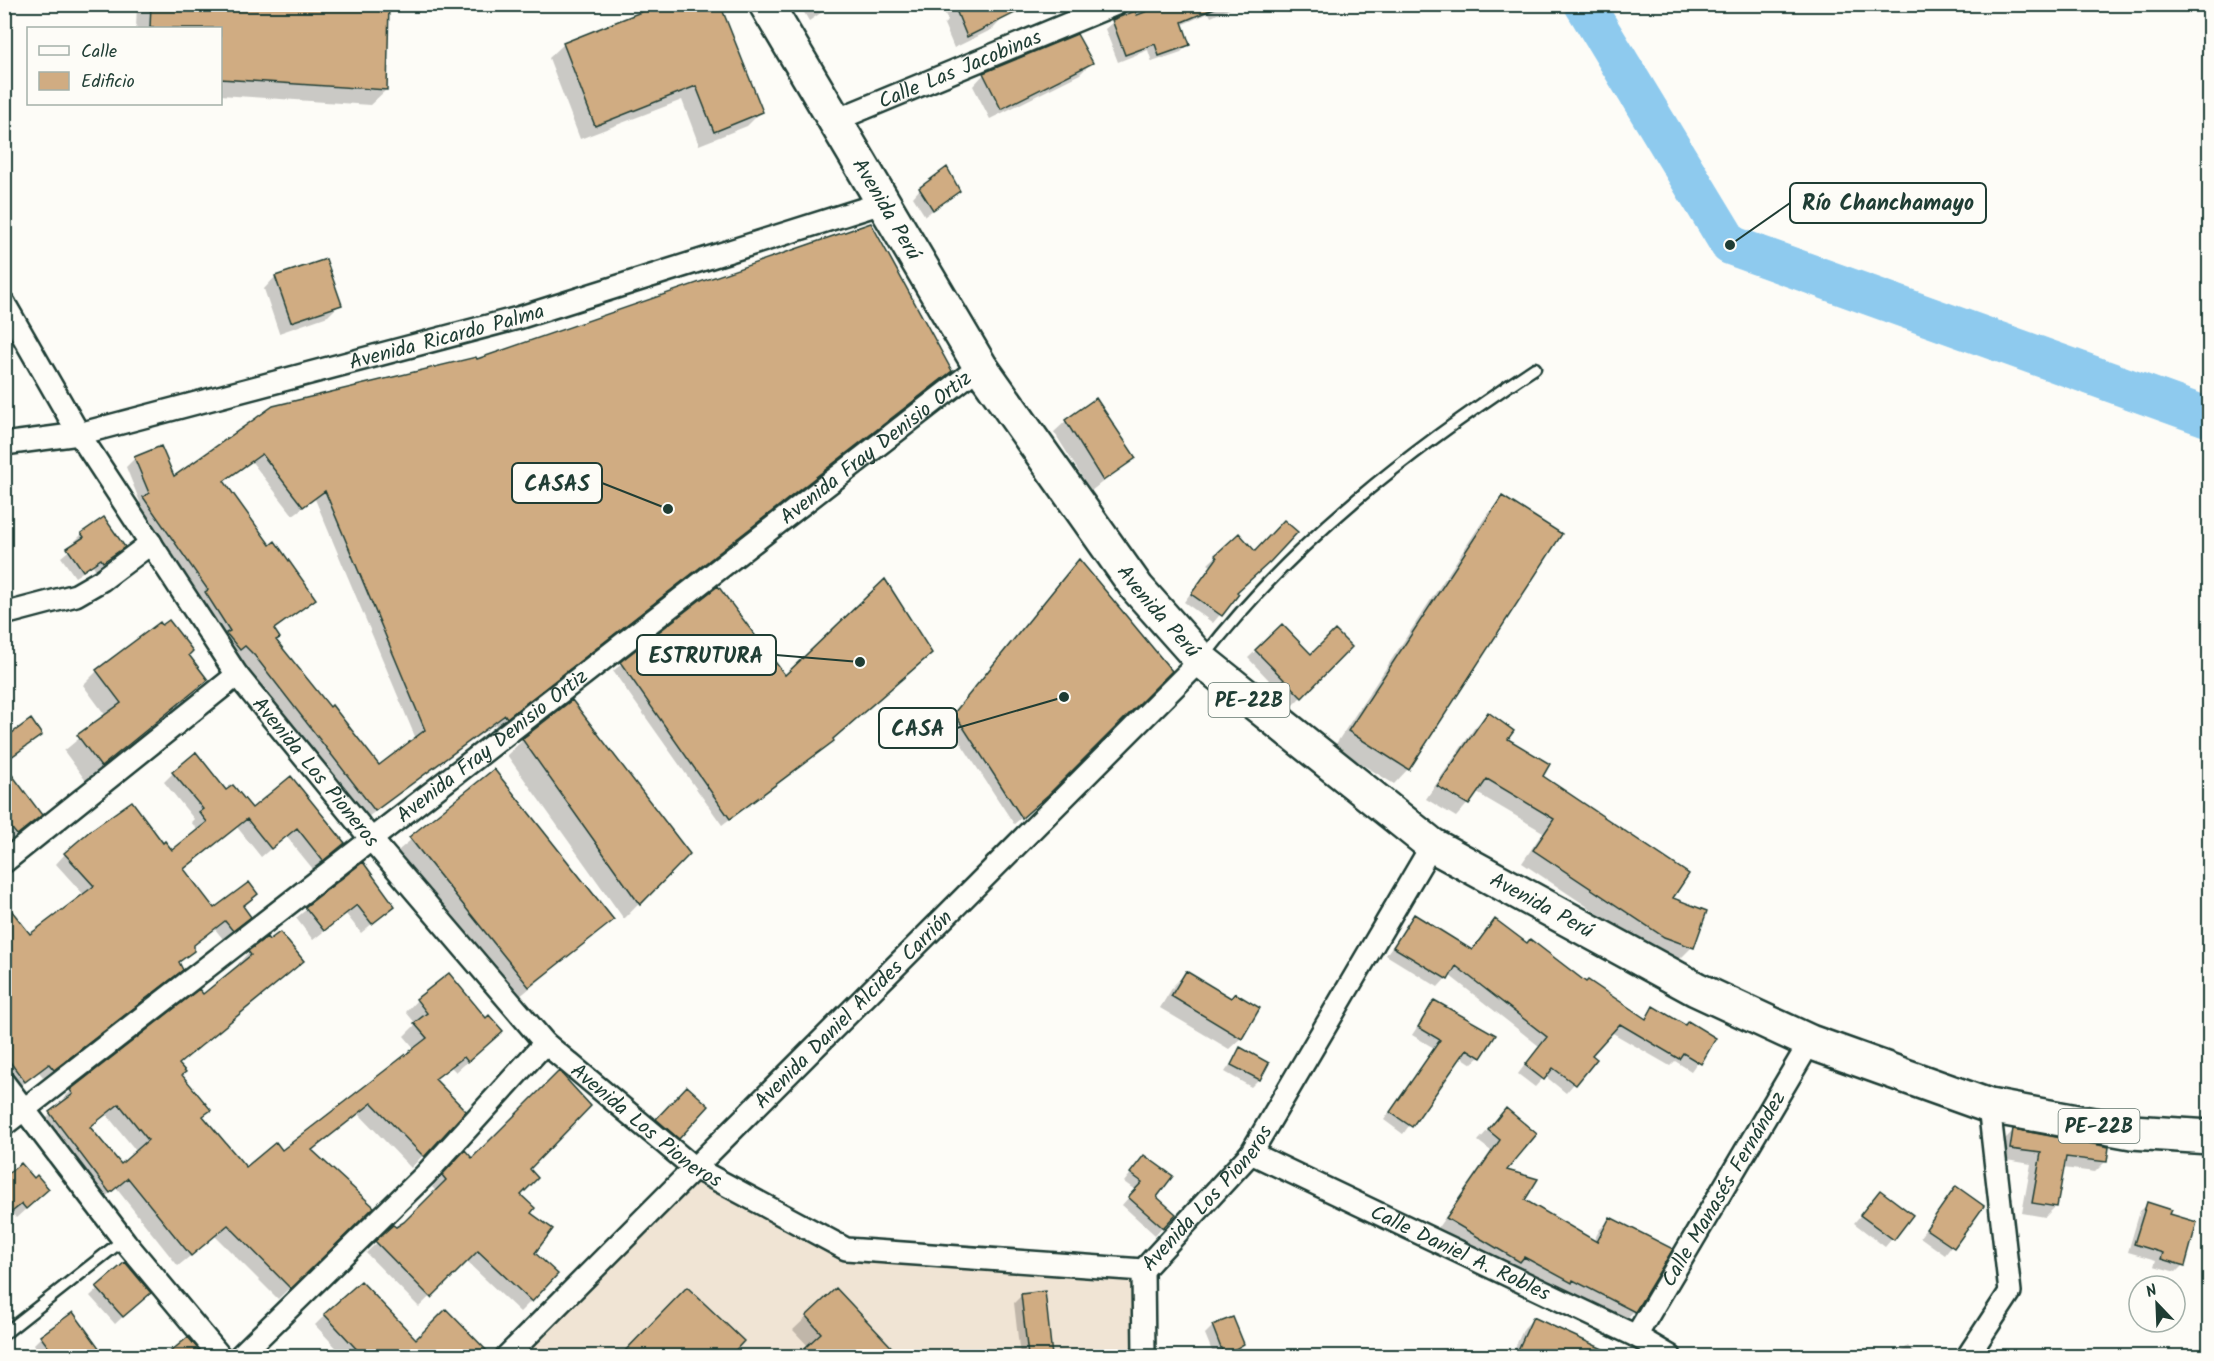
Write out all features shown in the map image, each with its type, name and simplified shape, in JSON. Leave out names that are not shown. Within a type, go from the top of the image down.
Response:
[{"type":"highway","name":"Avenida Perú","points":[[766,4],[836,120],[882,203],[981,366],[1137,588],[1201,660],[1432,845],[1696,989],[1810,1042],[1989,1106]]},
{"type":"highway","name":"PE-22B","points":[[1989,1106],[2132,1132],[2210,1137]]},
{"type":"street","name":"Calle Las Jacobinas","points":[[836,120],[1116,4]]},
{"type":"street","name":"Avenida Ricardo Palma","points":[[4,444],[79,434],[518,318],[882,203]]},
{"type":"street","name":"Avenida Los Pioneros","points":[[4,303],[79,434],[237,675],[371,839],[545,1042],[693,1167],[846,1249],[1143,1270],[1251,1153],[1432,845]]},
{"type":"street","name":"Avenida Fray Denisio Ortiz","points":[[4,1125],[981,366]]},
{"type":"street","points":[[4,614],[76,595],[102,580],[151,543]]},
{"type":"street","name":"Avenida Daniel Alcides Carrión","points":[[507,1356],[1201,660]]},
{"type":"street","points":[[4,862],[237,675]]},
{"type":"street","points":[[240,1356],[424,1175],[545,1042]]},
{"type":"street","name":"Calle Manasés Fernández","points":[[1636,1336],[1810,1042]]},
{"type":"street","points":[[4,1083],[123,1240],[220,1356]]},
{"type":"street","points":[[1968,1356],[2010,1292],[1989,1106]]},
{"type":"street","name":"Calle Daniel A. Robles","points":[[1251,1153],[1636,1336],[1670,1356]]},
{"type":"street","points":[[1143,1270],[1144,1356]]},
{"type":"lane","points":[[1201,660],[1242,609],[1309,540],[1406,459],[1535,368]]},
{"type":"lane","points":[[4,1334],[123,1240]]},
{"type":"shaded area","points":[[693,1167],[846,1249],[1143,1270],[1144,1356],[507,1356]]},
{"type":"building","points":[[151,4],[389,4],[387,90],[222,79],[222,27],[150,27]]},
{"type":"building","points":[[661,4],[720,4],[763,112],[714,132],[696,86],[595,126],[563,43]]},
{"type":"building","points":[[971,4],[1033,4],[967,37],[956,10]]},
{"type":"building","points":[[1166,4],[1222,5],[1182,22],[1190,45],[1159,56],[1155,44],[1125,55],[1112,20],[1135,11],[1137,15]]},
{"type":"building","points":[[1077,34],[1093,63],[1001,109],[983,73]]},
{"type":"building","points":[[947,167],[960,191],[933,210],[919,188]]},
{"type":"building","points":[[871,223],[952,371],[507,718],[505,715],[375,811],[255,656],[245,646],[240,650],[226,633],[230,631],[205,592],[208,590],[143,497],[149,493],[134,457],[161,446],[174,476],[273,406],[476,357],[477,359]],"holes":[[[262,454],[303,507],[325,491],[425,730],[379,765],[332,705],[330,707],[276,640],[280,638],[274,629],[316,599],[275,541],[270,545],[224,481]]]},
{"type":"building","points":[[326,259],[342,305],[291,322],[275,276]]},
{"type":"building","points":[[1096,398],[1136,458],[1103,481],[1065,420]]},
{"type":"building","points":[[1502,496],[1562,534],[1409,770],[1348,731]]},
{"type":"building","points":[[104,517],[125,547],[103,562],[101,559],[83,571],[67,548],[84,537],[81,533]]},
{"type":"building","points":[[1284,520],[1298,532],[1237,592],[1239,594],[1222,616],[1191,594],[1217,558],[1215,555],[1239,533],[1255,551]]},
{"type":"building","points":[[1079,559],[1172,671],[1022,818],[954,713]]},
{"type":"building","points":[[885,579],[932,653],[833,739],[834,741],[730,819],[620,662],[718,586],[785,675]]},
{"type":"building","points":[[169,620],[193,651],[189,655],[208,680],[101,767],[77,735],[121,703],[96,670],[160,622],[162,625]]},
{"type":"building","points":[[1282,624],[1311,654],[1335,630],[1352,647],[1302,698],[1255,650]]},
{"type":"building","points":[[572,700],[690,854],[640,905],[522,739]]},
{"type":"building","points":[[1488,712],[1514,731],[1508,739],[1550,764],[1543,776],[1689,874],[1673,898],[1707,911],[1694,948],[1664,937],[1533,850],[1554,819],[1487,779],[1469,805],[1437,786]]},
{"type":"building","points":[[31,719],[42,735],[4,762],[4,739]]},
{"type":"building","points":[[196,752],[226,790],[233,785],[252,808],[291,776],[345,843],[323,861],[297,828],[271,849],[247,819],[184,869],[214,908],[249,882],[258,894],[243,906],[251,917],[233,931],[225,921],[194,945],[194,951],[179,962],[183,970],[54,1070],[49,1064],[25,1082],[4,1054],[4,901],[30,934],[94,886],[64,853],[91,830],[132,801],[163,843],[165,841],[172,850],[207,822],[199,812],[203,809],[172,772]]},
{"type":"building","points":[[4,764],[42,815],[17,835],[4,819]]},
{"type":"building","points":[[494,769],[614,920],[529,987],[409,837]]},
{"type":"building","points":[[363,862],[395,906],[372,924],[357,905],[324,931],[305,907]]},
{"type":"building","points":[[1414,914],[1472,950],[1495,919],[1527,943],[1530,939],[1586,982],[1588,980],[1646,1019],[1653,1006],[1685,1025],[1688,1021],[1716,1038],[1701,1064],[1683,1053],[1679,1059],[1620,1024],[1592,1055],[1597,1059],[1576,1085],[1553,1068],[1544,1080],[1525,1065],[1547,1037],[1456,966],[1448,980],[1393,947]]},
{"type":"building","points":[[280,932],[304,961],[179,1064],[186,1072],[182,1075],[211,1110],[203,1116],[246,1167],[276,1142],[282,1150],[427,1038],[414,1023],[427,1013],[416,999],[449,973],[486,1018],[489,1015],[503,1031],[468,1062],[464,1057],[435,1079],[466,1111],[424,1157],[372,1103],[312,1150],[374,1207],[291,1289],[228,1225],[191,1256],[128,1178],[110,1193],[49,1112],[73,1094],[70,1090],[199,989],[203,994],[251,955],[248,951],[267,937],[269,940]],"holes":[[[119,1104],[148,1140],[121,1164],[90,1127]]]},
{"type":"building","points":[[1186,971],[1231,998],[1235,993],[1260,1008],[1242,1039],[1171,996]]},
{"type":"building","points":[[1434,1000],[1496,1035],[1481,1058],[1467,1049],[1412,1127],[1390,1112],[1440,1040],[1418,1027]]},
{"type":"building","points":[[1240,1047],[1269,1063],[1260,1080],[1231,1065]]},
{"type":"building","points":[[559,1071],[591,1106],[530,1169],[538,1178],[521,1195],[535,1208],[531,1213],[553,1229],[535,1253],[558,1274],[532,1302],[478,1251],[431,1298],[375,1241],[393,1225],[396,1227],[404,1222],[446,1180],[442,1175],[465,1150],[472,1158]]},
{"type":"building","points":[[687,1086],[709,1106],[679,1139],[656,1119]]},
{"type":"building","points":[[1506,1108],[1537,1134],[1507,1170],[1538,1179],[1525,1200],[1597,1242],[1610,1217],[1673,1249],[1635,1312],[1573,1280],[1572,1283],[1524,1257],[1520,1262],[1446,1218],[1500,1140],[1488,1130]]},
{"type":"building","points":[[2013,1129],[2109,1147],[2107,1162],[2066,1157],[2057,1207],[2032,1203],[2041,1153],[2010,1149]]},
{"type":"building","points":[[1144,1155],[1173,1176],[1157,1197],[1176,1214],[1163,1228],[1128,1197],[1142,1182],[1130,1173]]},
{"type":"building","points":[[21,1163],[34,1178],[37,1175],[49,1189],[26,1209],[22,1204],[4,1218],[4,1177]]},
{"type":"building","points":[[1956,1186],[1984,1206],[1954,1248],[1926,1229]]},
{"type":"building","points":[[1880,1190],[1913,1215],[1894,1240],[1860,1215]]},
{"type":"building","points":[[2147,1202],[2172,1210],[2170,1214],[2197,1222],[2185,1266],[2161,1259],[2163,1253],[2134,1244]]},
{"type":"building","points":[[125,1262],[151,1293],[123,1317],[96,1287]]},
{"type":"building","points":[[361,1281],[416,1339],[446,1309],[492,1356],[363,1356],[324,1314]]},
{"type":"building","points":[[687,1287],[744,1341],[730,1356],[620,1356]]},
{"type":"building","points":[[836,1288],[900,1356],[796,1356],[821,1333],[806,1316]]},
{"type":"building","points":[[1045,1291],[1052,1356],[1028,1356],[1021,1294]]},
{"type":"building","points":[[73,1312],[100,1349],[90,1356],[55,1356],[40,1336]]},
{"type":"building","points":[[1233,1317],[1244,1344],[1224,1356],[1212,1325]]},
{"type":"building","points":[[1533,1317],[1618,1356],[1527,1356],[1517,1352]]},
{"type":"building","points":[[188,1337],[204,1356],[165,1356]]},
{"type":"waterway","points":[[1584,4],[1730,245],[2210,418]]},
{"type":"place","name":"Río Chanchamayo","points":[[1730,245]]},
{"type":"place","name":"CASAS","points":[[668,509]]},
{"type":"place","name":"ESTRUTURA","points":[[860,662]]},
{"type":"place","name":"CASA","points":[[1064,697]]}]
